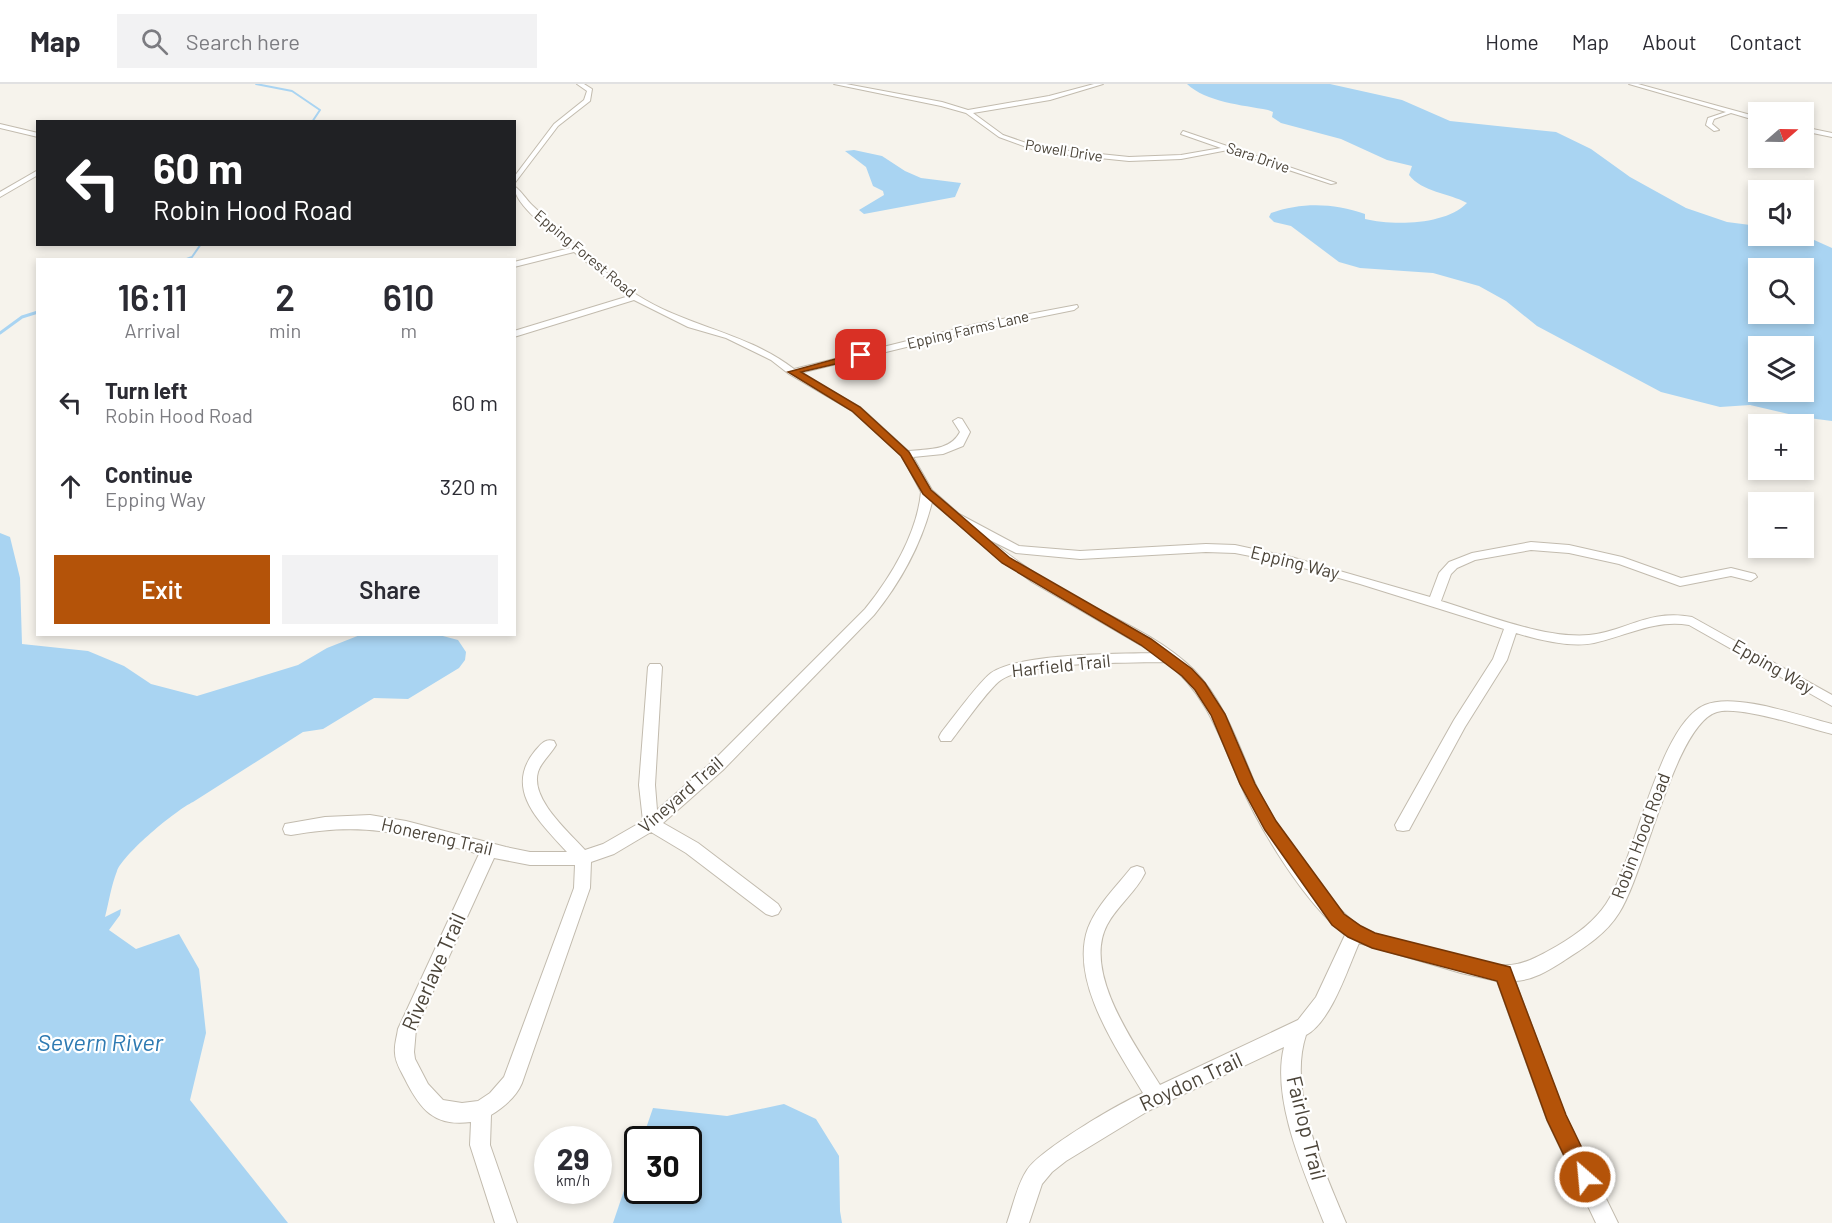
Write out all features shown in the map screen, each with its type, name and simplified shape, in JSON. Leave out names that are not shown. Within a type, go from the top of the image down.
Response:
[{"type":"street","points":[[516,178],[556,125],[587,101],[590,90],[580,84]]},
{"type":"street","name":"Powell Drive","points":[[837,84],[942,104],[968,112],[1001,136],[1040,150],[1129,159],[1181,157],[1230,148]]},
{"type":"street","points":[[968,112],[1050,98],[1100,84]]},
{"type":"street","points":[[1632,84],[1748,116]]},
{"type":"street","points":[[1716,130],[1709,125],[1711,118],[1730,112]]},
{"type":"street","points":[[0,126],[36,135]]},
{"type":"street","points":[[1814,131],[1832,135]]},
{"type":"street","name":"Sara Drive","points":[[1184,133],[1333,183]]},
{"type":"street","points":[[0,195],[36,173]]},
{"type":"street","name":"Epping Forest Road","points":[[516,191],[527,205],[575,249],[635,297],[691,325],[729,336],[774,358],[792,372]]},
{"type":"street","points":[[516,264],[575,249]]},
{"type":"street","points":[[516,333],[635,297]]},
{"type":"street","name":"Epping Farms Lane","points":[[792,372],[976,327],[1074,307]]},
{"type":"street","name":"Epping Way","points":[[792,372],[856,409],[906,454],[927,492],[955,516],[1010,546],[1026,551],[1080,555],[1206,548],[1235,549],[1364,581],[1511,627],[1573,640],[1592,639],[1674,618],[1692,621],[1832,701]]},
{"type":"street","points":[[906,454],[943,451],[960,444],[965,432],[958,421]]},
{"type":"street","name":"Vineyard Trail","points":[[582,858],[611,848],[651,824],[720,762],[844,640],[881,597],[898,569],[925,509],[927,492]]},
{"type":"street","name":"Robin Hood Road","points":[[955,516],[1023,572],[1169,657],[1200,686],[1218,714],[1248,784],[1271,826],[1333,914],[1355,932],[1372,940],[1486,971],[1521,972],[1537,967],[1590,934],[1610,912],[1637,858],[1664,776],[1697,716],[1714,707],[1727,705],[1832,729]]},
{"type":"street","points":[[1434,603],[1445,573],[1453,565],[1472,557],[1531,546],[1569,549],[1622,561],[1680,582],[1731,572],[1751,577]]},
{"type":"street","points":[[1403,825],[1449,742],[1500,660],[1511,627]]},
{"type":"street","name":"Harfield Trail","points":[[946,737],[995,677],[1006,671],[1046,664],[1169,657]]},
{"type":"street","points":[[655,667],[647,785],[651,824],[692,848],[772,909]]},
{"type":"street","points":[[506,1223],[480,1145],[481,1110],[504,1093],[518,1070],[582,888],[584,872],[582,858],[537,805],[531,789],[529,781],[532,767],[549,745]]},
{"type":"street","name":"Honereng Trail","points":[[291,829],[336,822],[380,823],[537,859],[582,858]]},
{"type":"street","name":"Riverlave Trail","points":[[481,1110],[451,1113],[432,1105],[421,1091],[406,1061],[404,1041],[416,1008],[490,849]]},
{"type":"street","points":[[1137,873],[1097,927],[1092,944],[1092,962],[1096,983],[1111,1018],[1156,1096]]},
{"type":"street","name":"Roydon Trail","points":[[1018,1223],[1034,1178],[1045,1165],[1156,1096],[1298,1032],[1323,1003],[1355,932]]},
{"type":"street","points":[[1503,973],[1557,1120],[1607,1223]]},
{"type":"street","name":"Fairlop Trail","points":[[1298,1032],[1291,1059],[1293,1090],[1312,1159],[1335,1223]]},
{"type":"water","points":[[1187,84],[1330,84],[1402,100],[1450,121],[1556,132],[1591,149],[1630,177],[1686,208],[1727,222],[1748,225],[1748,246],[1814,246],[1814,240],[1832,248],[1832,421],[1814,419],[1814,414],[1788,414],[1750,405],[1720,407],[1661,392],[1537,326],[1506,301],[1479,286],[1433,273],[1360,268],[1339,262],[1291,226],[1274,222],[1269,217],[1271,213],[1294,207],[1318,205],[1353,210],[1365,214],[1365,219],[1404,223],[1433,220],[1446,216],[1467,203],[1428,189],[1414,181],[1409,175],[1412,166],[1387,160],[1341,139],[1281,123],[1272,117],[1273,112],[1268,110],[1225,102],[1204,95]]},
{"type":"water","points":[[854,150],[882,156],[921,178],[961,183],[955,197],[864,214],[859,210],[884,195],[883,191],[873,186],[866,167],[845,151]]},
{"type":"water","name":"Severn River","points":[[0,533],[10,537],[20,578],[22,644],[88,651],[124,666],[151,684],[197,696],[298,665],[327,648],[357,636],[443,636],[458,640],[466,652],[465,660],[459,668],[408,699],[374,698],[323,729],[303,732],[163,823],[129,854],[115,877],[105,917],[121,909],[120,915],[109,930],[136,949],[179,934],[199,969],[206,1033],[190,1100],[288,1223],[0,1223]]},
{"type":"water","points":[[784,1104],[816,1119],[839,1156],[842,1223],[613,1223],[624,1190],[624,1204],[702,1204],[702,1126],[647,1126],[653,1108],[727,1116]]},
{"type":"waterway","points":[[256,84],[292,91],[320,110],[313,120]]},
{"type":"waterway","points":[[189,258],[200,246]]},
{"type":"waterway","points":[[0,333],[22,317],[36,313]]},
{"type":"route","points":[[861,355],[792,372],[856,409],[906,454],[927,492],[1006,560],[1146,642],[1187,672],[1200,686],[1218,714],[1261,810],[1338,920],[1372,940],[1486,971],[1503,973],[1557,1120],[1585,1177]]}]
